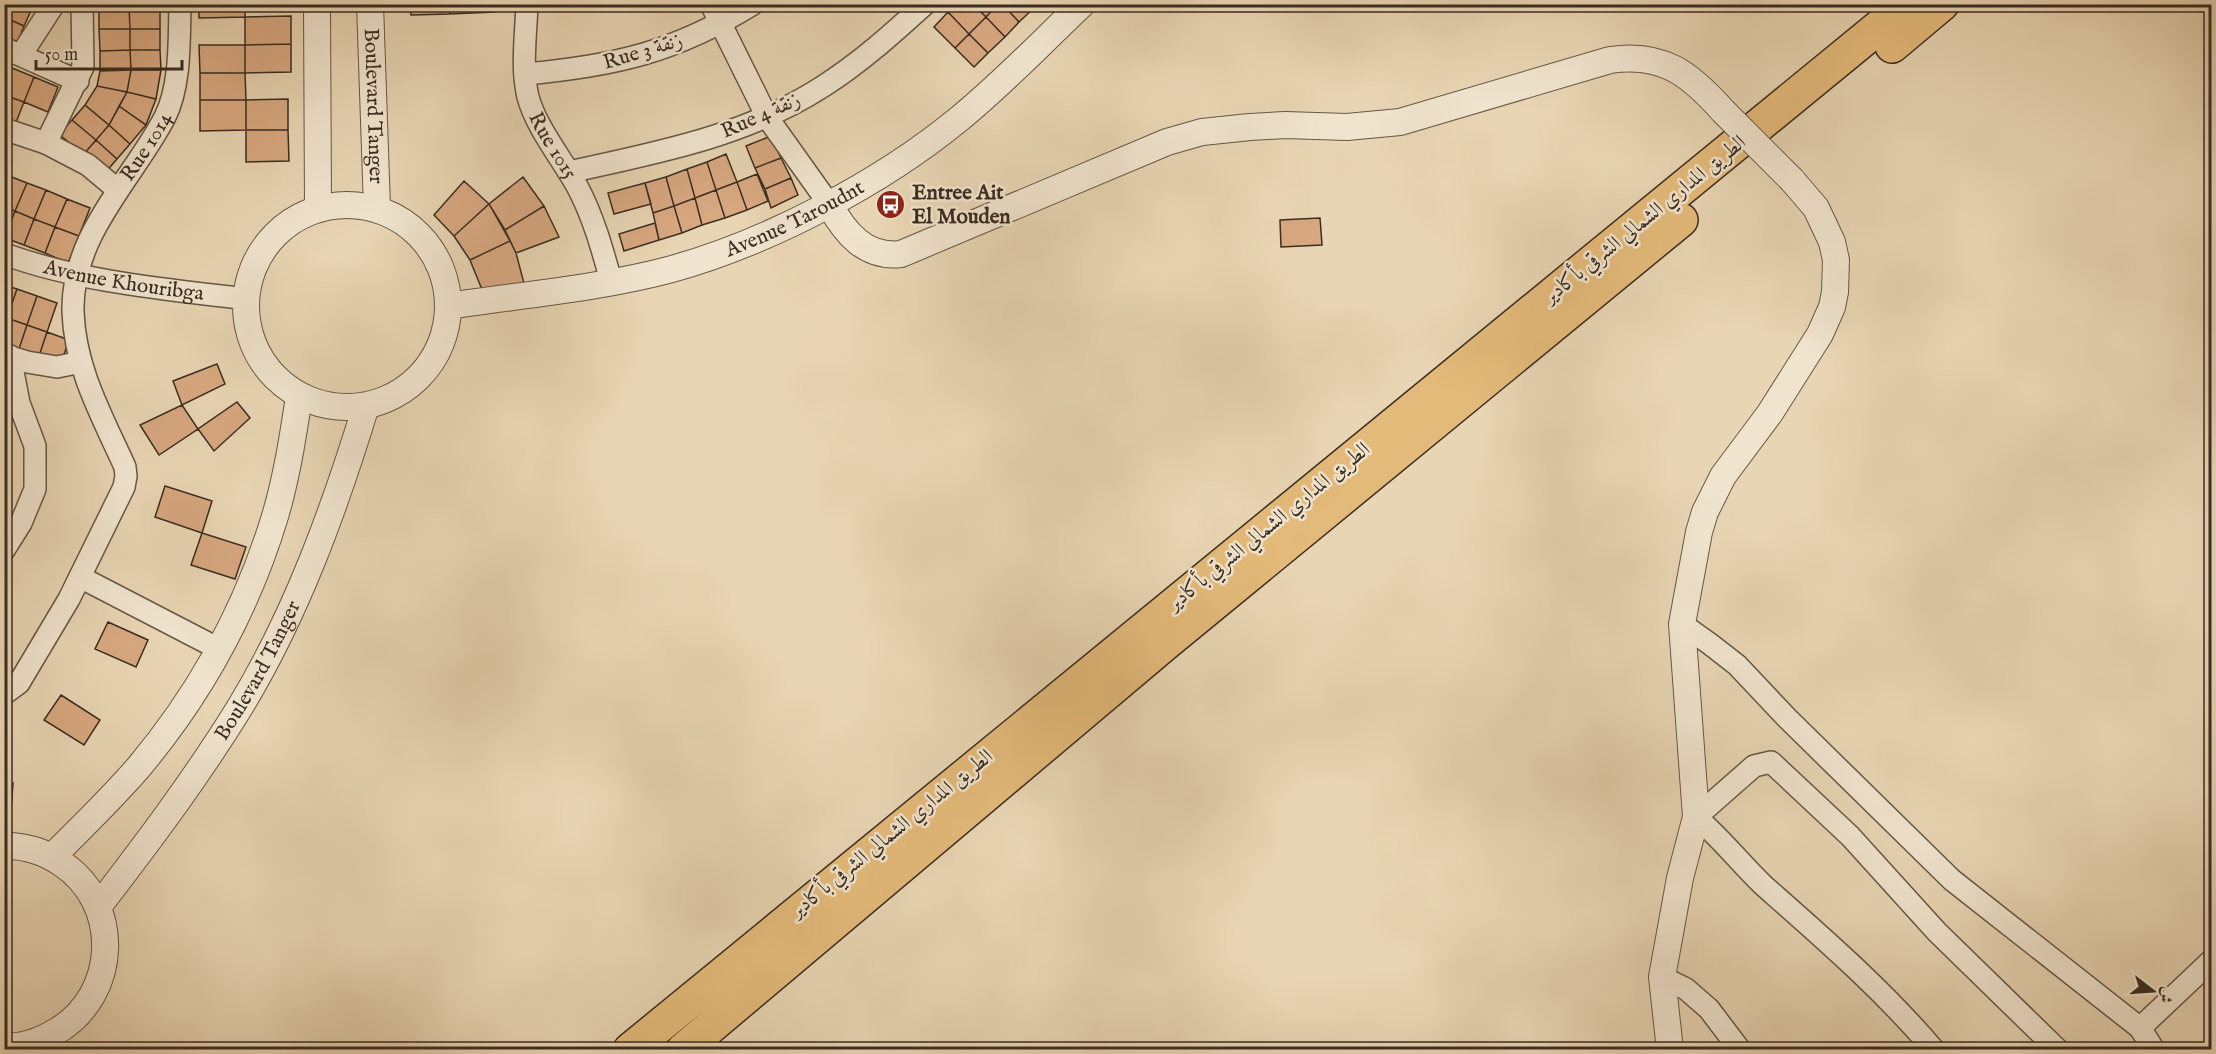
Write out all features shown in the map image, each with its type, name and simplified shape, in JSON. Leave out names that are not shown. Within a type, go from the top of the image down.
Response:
[{"type":"highway","name":"الطريق المداري الشمالي الشرقي بأكادير","points":[[630,1050],[1907,4]]},
{"type":"highway","name":"الطريق المداري الشمالي الشرقي بأكادير","points":[[683,1050],[1166,644],[1942,4]]},
{"type":"street","points":[[54,4],[13,51],[78,81]]},
{"type":"street","points":[[46,143],[83,67],[82,4]]},
{"type":"street","name":"Rue 1014","points":[[4,694],[19,683],[80,577],[121,496],[126,476],[125,467],[98,412],[81,362],[73,311],[76,275],[95,226],[166,115],[175,83],[179,53],[180,4]]},
{"type":"street","points":[[317,4],[318,208]]},
{"type":"street","name":"Boulevard Tanger","points":[[370,4],[377,208]]},
{"type":"street","name":"Rue 1015","points":[[527,4],[525,74],[528,98],[532,109],[569,172],[594,224],[611,281]]},
{"type":"street","name":"Rue 3 زنقة","points":[[525,74],[577,69],[637,57],[671,46],[715,14],[753,4]]},
{"type":"street","name":"Rue 4 زنقة","points":[[569,172],[698,142],[767,117],[821,88],[849,69],[925,4]]},
{"type":"street","name":"Avenue Taroudnt","points":[[448,306],[611,281],[671,269],[737,247],[829,204],[912,154],[958,120],[1082,4]]},
{"type":"street","points":[[715,14],[767,117],[850,236],[875,252],[892,255],[902,254],[1186,136],[1251,127],[1285,125],[1347,127],[1400,122],[1622,58],[1647,59],[1675,68],[1700,86],[1792,180],[1816,207],[1825,224],[1832,242],[1837,278],[1832,307],[1820,334],[1792,381],[1723,476],[1713,494],[1699,532],[1682,624],[1696,817],[1680,878],[1662,977],[1670,1050]]},
{"type":"street","points":[[4,129],[46,143],[88,165],[118,190]]},
{"type":"street","points":[[338,204],[357,204],[377,208],[400,219],[421,235],[436,256],[445,280],[448,306],[446,329],[438,351],[425,371],[408,387],[388,399],[366,406],[343,408],[320,405],[299,397],[279,383],[264,366],[253,345],[246,322],[246,299],[252,269],[268,242],[291,221],[318,208],[338,204]]},
{"type":"street","name":"Avenue Khouribga","points":[[4,254],[76,275],[153,288],[246,299]]},
{"type":"street","points":[[4,550],[21,523],[35,489],[35,446],[19,403],[7,356],[57,367],[81,362]]},
{"type":"street","name":"Boulevard Tanger","points":[[52,857],[137,769],[173,723],[219,650],[234,622],[257,568],[276,512],[290,455],[299,397]]},
{"type":"street","name":"Boulevard Tanger","points":[[98,907],[198,773],[241,705],[280,633],[313,560],[342,484],[366,406]]},
{"type":"street","points":[[80,577],[219,650]]},
{"type":"street","points":[[1682,624],[1737,665],[1811,742],[1952,880],[2140,1028],[2154,1050]]},
{"type":"street","points":[[1696,817],[1754,766],[1771,762],[1850,836],[1937,932],[2058,1050]]},
{"type":"street","points":[[1696,817],[1712,830],[1762,883],[1871,982],[1934,1050]]},
{"type":"street","points":[[4,846],[31,849],[52,857],[71,870],[87,887],[98,907],[106,938],[103,969],[91,999],[70,1023],[43,1040],[12,1047],[4,1046]]},
{"type":"street","points":[[2140,1028],[2211,960]]},
{"type":"street","points":[[1662,977],[1686,989],[1709,1009],[1740,1050]]},
{"type":"building","points":[[4,4],[33,6],[24,26],[4,17]]},
{"type":"building","points":[[99,4],[129,4],[129,7],[99,8]]},
{"type":"building","points":[[199,4],[245,4],[245,17],[199,18]]},
{"type":"building","points":[[410,4],[450,4],[450,14],[411,15]]},
{"type":"building","points":[[450,4],[493,4],[494,12],[450,14]]},
{"type":"building","points":[[956,4],[973,4],[986,17],[969,34],[948,12]]},
{"type":"building","points":[[973,4],[998,4],[986,17]]},
{"type":"building","points":[[998,4],[1002,4],[1019,22],[1005,37],[986,17]]},
{"type":"building","points":[[1002,4],[1033,4],[1035,7],[1019,22]]},
{"type":"building","points":[[1033,4],[1046,4],[1039,11]]},
{"type":"building","points":[[129,7],[160,7],[160,29],[130,29]]},
{"type":"building","points":[[129,7],[130,29],[99,29],[99,8]]},
{"type":"building","points":[[948,12],[969,34],[955,48],[934,27]]},
{"type":"building","points":[[291,16],[291,44],[245,45],[245,17]]},
{"type":"building","points":[[4,17],[24,26],[16,46],[4,41]]},
{"type":"building","points":[[986,17],[1005,37],[988,53],[969,34]]},
{"type":"building","points":[[99,29],[130,29],[130,50],[100,51]]},
{"type":"building","points":[[130,29],[160,29],[160,50],[130,50]]},
{"type":"building","points":[[969,34],[988,53],[974,67],[955,48]]},
{"type":"building","points":[[291,44],[291,72],[245,73],[245,45]]},
{"type":"building","points":[[199,45],[245,45],[245,73],[200,73]]},
{"type":"building","points":[[130,50],[131,70],[100,71],[100,51]]},
{"type":"building","points":[[130,50],[160,50],[161,70],[131,70]]},
{"type":"building","points":[[4,66],[12,68],[4,86]]},
{"type":"building","points":[[12,68],[34,77],[24,102],[4,95],[4,86]]},
{"type":"building","points":[[131,70],[127,92],[97,86],[100,71]]},
{"type":"building","points":[[131,70],[161,70],[156,99],[127,92]]},
{"type":"building","points":[[200,73],[245,73],[246,100],[200,100]]},
{"type":"building","points":[[34,77],[58,87],[48,112],[24,102]]},
{"type":"building","points":[[97,86],[127,92],[109,125],[85,105]]},
{"type":"building","points":[[127,92],[156,99],[146,125],[119,106]]},
{"type":"building","points":[[4,95],[24,102],[13,130],[4,127]]},
{"type":"building","points":[[288,99],[288,130],[246,130],[246,100]]},
{"type":"building","points":[[200,100],[246,100],[246,130],[200,131]]},
{"type":"building","points":[[85,105],[109,125],[96,140],[72,120]]},
{"type":"building","points":[[119,106],[146,125],[130,144],[109,125]]},
{"type":"building","points":[[72,120],[96,140],[83,155],[59,134]]},
{"type":"building","points":[[109,125],[130,144],[117,159],[96,140]]},
{"type":"building","points":[[246,130],[288,130],[289,161],[246,162]]},
{"type":"building","points":[[771,136],[781,158],[755,168],[746,146]]},
{"type":"building","points":[[96,140],[117,159],[104,174],[83,155]]},
{"type":"building","points":[[726,154],[737,182],[716,190],[707,162]]},
{"type":"building","points":[[781,158],[791,178],[765,189],[755,168]]},
{"type":"building","points":[[707,162],[716,190],[695,198],[687,169]]},
{"type":"building","points":[[687,169],[695,198],[674,206],[666,177]]},
{"type":"building","points":[[4,174],[27,183],[15,211],[4,207]]},
{"type":"building","points":[[757,174],[768,201],[747,210],[737,182]]},
{"type":"building","points":[[523,177],[544,206],[505,230],[489,204]]},
{"type":"building","points":[[666,177],[674,206],[653,213],[645,183]]},
{"type":"building","points":[[791,178],[798,195],[771,208],[765,189]]},
{"type":"building","points":[[464,181],[489,204],[454,236],[434,215]]},
{"type":"building","points":[[737,182],[747,210],[725,218],[716,190]]},
{"type":"building","points":[[27,183],[46,190],[34,219],[15,211]]},
{"type":"building","points":[[645,183],[651,204],[614,214],[608,193]]},
{"type":"building","points":[[46,190],[67,199],[55,227],[34,219]]},
{"type":"building","points":[[716,190],[725,218],[702,225],[695,198]]},
{"type":"building","points":[[695,198],[702,225],[682,233],[674,206]]},
{"type":"building","points":[[67,199],[90,208],[79,236],[55,227]]},
{"type":"building","points":[[489,204],[510,241],[470,260],[454,236]]},
{"type":"building","points":[[544,206],[559,237],[516,253],[505,230]]},
{"type":"building","points":[[674,206],[682,233],[659,240],[653,213]]},
{"type":"building","points":[[4,207],[15,211],[5,238],[4,238]]},
{"type":"building","points":[[15,211],[34,219],[24,245],[5,238]]},
{"type":"building","points":[[1320,218],[1322,245],[1281,247],[1280,220]]},
{"type":"building","points":[[34,219],[55,227],[45,253],[24,245]]},
{"type":"building","points":[[655,223],[659,240],[624,251],[619,234]]},
{"type":"building","points":[[55,227],[79,236],[68,263],[45,253]]},
{"type":"building","points":[[510,241],[516,253],[525,287],[483,292],[470,260]]},
{"type":"building","points":[[4,285],[17,289],[7,318],[4,318]]},
{"type":"building","points":[[17,289],[37,296],[27,325],[7,318]]},
{"type":"building","points":[[37,296],[57,303],[47,332],[27,325]]},
{"type":"building","points":[[7,318],[27,325],[18,352],[4,347],[4,324]]},
{"type":"building","points":[[27,325],[47,332],[38,359],[18,352]]},
{"type":"building","points":[[47,332],[69,340],[60,366],[38,359]]},
{"type":"building","points":[[217,364],[225,384],[182,405],[173,381]]},
{"type":"building","points":[[237,402],[250,418],[214,451],[198,429]]},
{"type":"building","points":[[182,405],[198,429],[159,455],[140,425]]},
{"type":"building","points":[[165,486],[212,501],[202,533],[155,517]]},
{"type":"building","points":[[202,533],[246,547],[235,579],[191,565]]},
{"type":"building","points":[[108,622],[148,640],[136,667],[95,649]]},
{"type":"building","points":[[61,695],[100,720],[84,745],[44,720]]},
{"type":"building","points":[[4,783],[13,783],[10,826],[4,827]]},
{"type":"place","name":"Entree Ait El Mouden","points":[[891,205]]}]
